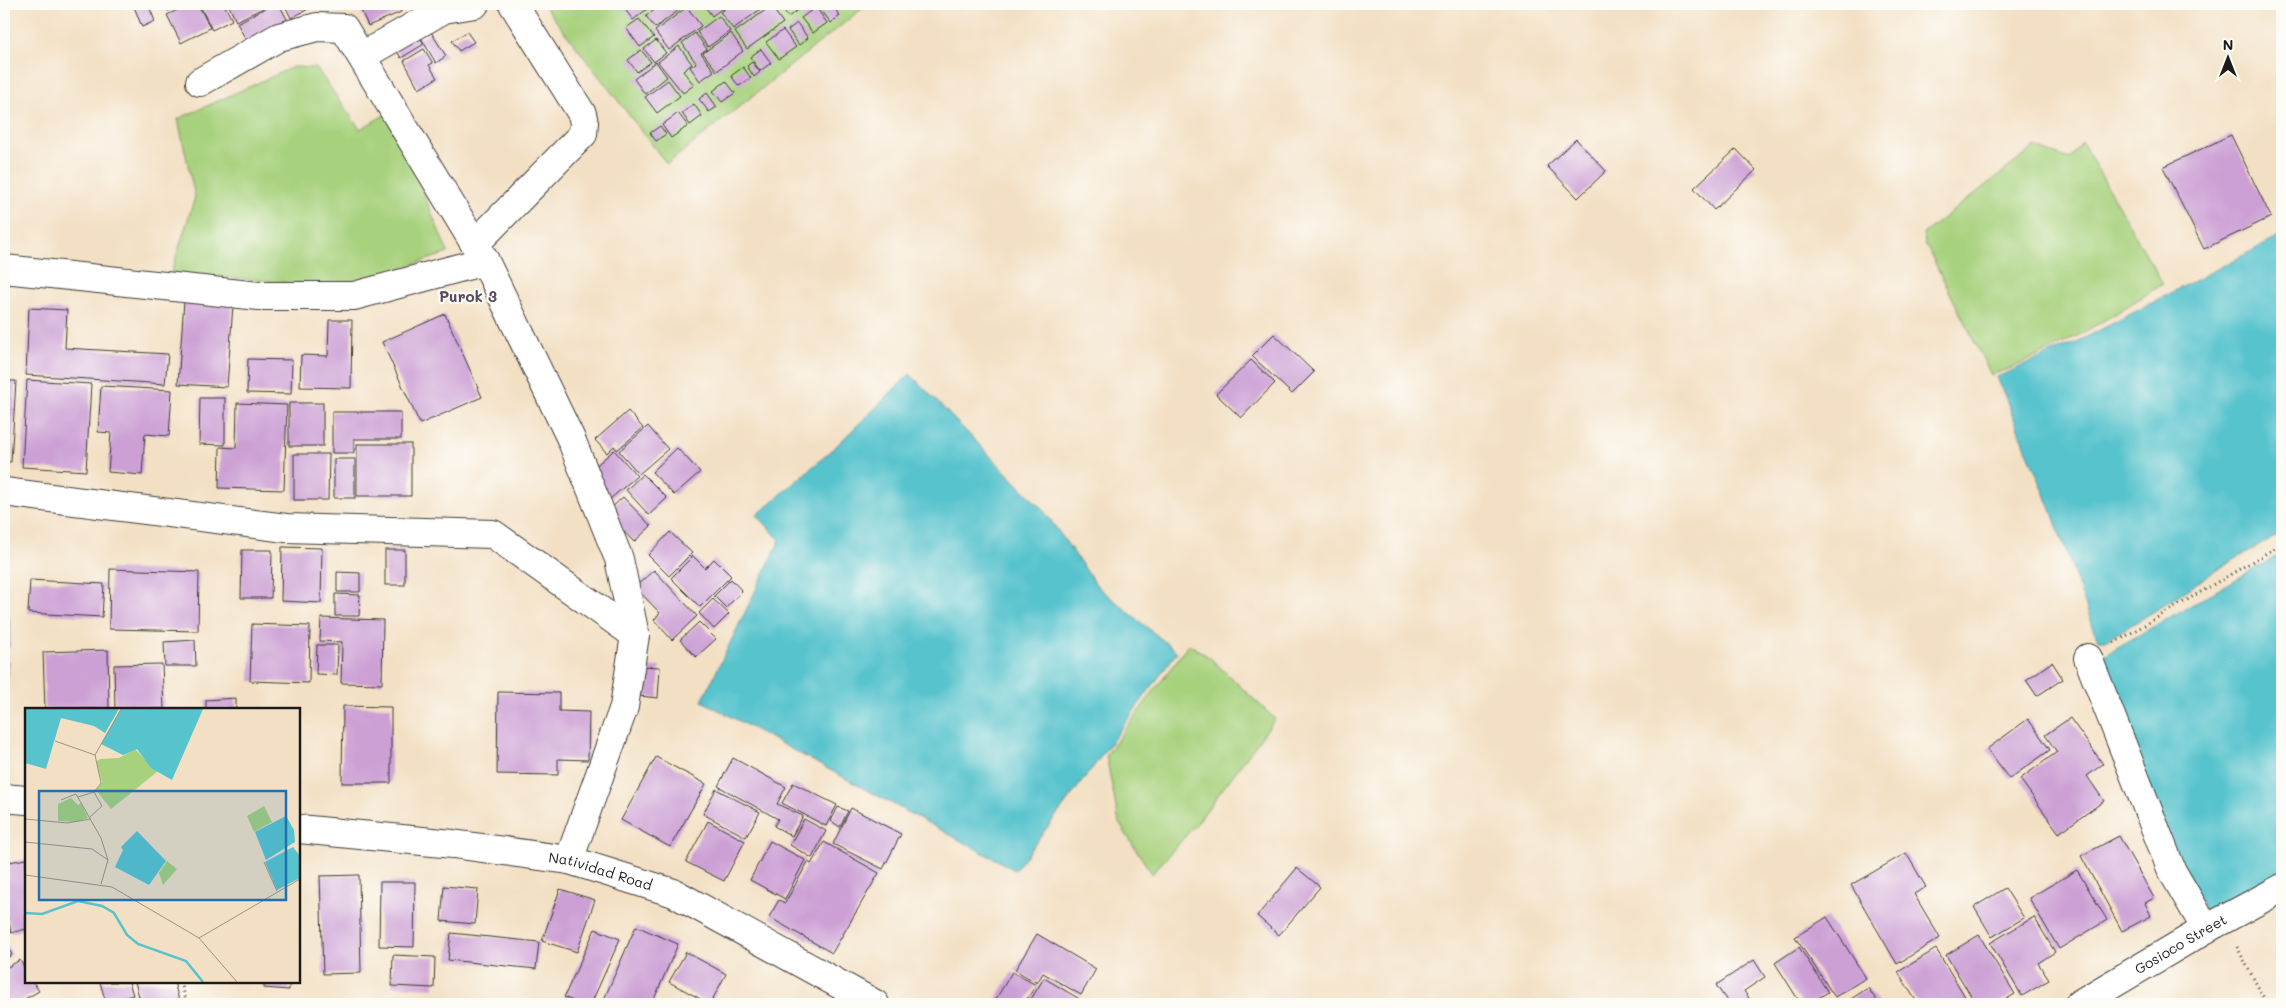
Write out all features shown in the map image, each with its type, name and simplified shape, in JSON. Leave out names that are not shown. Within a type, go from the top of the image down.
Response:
[{"type":"street","points":[[362,56],[444,8],[475,4]]},
{"type":"street","points":[[4,268],[259,296],[354,296],[480,253],[583,134],[584,123],[582,114],[512,4]]},
{"type":"street","points":[[200,82],[279,37],[317,27],[344,28],[480,253],[571,439],[619,559],[635,635],[624,707],[568,860]]},
{"type":"street","points":[[4,492],[286,528],[493,534],[635,635]]},
{"type":"street","points":[[2088,658],[2172,870],[2206,929]]},
{"type":"street","points":[[4,798],[25,800]]},
{"type":"street","name":"Natividad Road","points":[[300,828],[453,844],[568,860],[674,893],[875,1004]]},
{"type":"street","name":"Gosioco Street","points":[[2079,1004],[2206,929],[2282,888]]},
{"type":"path","points":[[2088,658],[2282,544]]},
{"type":"path","points":[[2232,939],[2267,1004]]},
{"type":"path","points":[[181,983],[187,1004]]},
{"type":"green space","points":[[543,4],[868,4],[667,164]]},
{"type":"green space","points":[[293,67],[316,68],[360,129],[390,112],[448,253],[343,287],[171,273],[195,197],[178,119]]},
{"type":"green space","points":[[2082,142],[2163,284],[2100,323],[2058,346],[1991,375],[1926,245],[1923,234],[2035,147],[2070,159]]},
{"type":"green space","points":[[1189,644],[1209,657],[1275,719],[1197,823],[1152,874],[1119,823],[1106,755]]},
{"type":"water","points":[[2282,235],[2282,533],[2218,569],[2153,612],[2106,640],[2098,640],[2049,504],[1997,377],[2077,342]]},
{"type":"water","points":[[910,374],[1044,511],[1098,587],[1177,652],[1015,870],[702,701],[780,540],[757,515],[831,451]]},
{"type":"water","points":[[2282,553],[2282,879],[2206,912],[2153,812],[2097,659]]},
{"type":"building","points":[[133,4],[148,4],[155,21],[142,27]]},
{"type":"building","points":[[164,4],[182,4],[168,11]]},
{"type":"building","points":[[190,4],[198,4],[210,28],[181,43],[167,15]]},
{"type":"building","points":[[199,4],[224,4],[232,20],[212,30]]},
{"type":"building","points":[[228,4],[272,4],[236,21]]},
{"type":"building","points":[[274,4],[279,4],[288,21],[247,42],[237,23]]},
{"type":"building","points":[[284,4],[316,4],[316,5],[291,18]]},
{"type":"building","points":[[358,4],[398,4],[401,12],[368,26]]},
{"type":"building","points":[[649,4],[651,6],[633,20],[622,5]]},
{"type":"building","points":[[663,4],[675,4],[679,10],[655,28],[646,16]]},
{"type":"building","points":[[703,4],[728,4],[712,16]]},
{"type":"building","points":[[732,4],[768,4],[733,29],[720,12]]},
{"type":"building","points":[[778,4],[806,4],[788,17]]},
{"type":"building","points":[[823,4],[831,4],[840,16],[831,23],[819,7]]},
{"type":"building","points":[[771,6],[783,23],[747,49],[735,32]]},
{"type":"building","points":[[687,7],[701,26],[669,50],[655,31]]},
{"type":"building","points":[[816,7],[827,23],[813,33],[801,18]]},
{"type":"building","points":[[719,16],[730,31],[708,47],[697,32]]},
{"type":"building","points":[[639,19],[654,37],[640,47],[626,28]]},
{"type":"building","points":[[797,23],[808,38],[799,45],[788,30]]},
{"type":"building","points":[[415,29],[424,44],[401,58],[392,43]]},
{"type":"building","points":[[783,30],[796,47],[779,59],[766,42]]},
{"type":"building","points":[[431,32],[446,56],[436,63],[421,38]]},
{"type":"building","points":[[467,32],[474,42],[459,51],[452,41]]},
{"type":"building","points":[[695,33],[707,49],[701,53],[714,71],[700,81],[690,67],[696,63],[682,43]]},
{"type":"building","points":[[731,33],[743,51],[717,71],[703,53]]},
{"type":"building","points":[[656,40],[666,53],[654,62],[644,49]]},
{"type":"building","points":[[679,46],[692,64],[683,71],[694,85],[683,93],[658,62]]},
{"type":"building","points":[[424,49],[433,63],[429,65],[437,78],[419,89],[404,61]]},
{"type":"building","points":[[761,49],[771,63],[760,71],[750,57]]},
{"type":"building","points":[[641,50],[651,62],[637,72],[628,60]]},
{"type":"building","points":[[656,62],[667,77],[645,94],[634,79]]},
{"type":"building","points":[[752,62],[760,72],[754,77],[747,66]]},
{"type":"building","points":[[743,67],[751,78],[739,86],[731,76]]},
{"type":"building","points":[[668,80],[680,96],[657,113],[645,97]]},
{"type":"building","points":[[726,81],[735,93],[722,102],[713,91]]},
{"type":"building","points":[[707,93],[717,107],[709,112],[699,99]]},
{"type":"building","points":[[694,104],[702,116],[690,125],[682,113]]},
{"type":"building","points":[[678,113],[688,126],[671,138],[662,125]]},
{"type":"building","points":[[660,126],[666,134],[656,141],[650,133]]},
{"type":"building","points":[[2231,135],[2271,217],[2204,249],[2163,167]]},
{"type":"building","points":[[1576,139],[1606,171],[1578,198],[1547,166]]},
{"type":"building","points":[[1736,149],[1756,170],[1714,210],[1694,188]]},
{"type":"building","points":[[184,301],[233,305],[227,387],[178,384]]},
{"type":"building","points":[[29,308],[67,310],[65,348],[168,354],[165,384],[26,375]]},
{"type":"building","points":[[445,314],[482,397],[420,424],[382,342]]},
{"type":"building","points":[[329,320],[352,320],[351,388],[300,387],[301,355],[328,356]]},
{"type":"building","points":[[1274,334],[1314,372],[1292,394],[1252,356]]},
{"type":"building","points":[[248,359],[292,360],[291,394],[247,393]]},
{"type":"building","points":[[1251,360],[1275,383],[1241,418],[1216,394]]},
{"type":"building","points":[[27,380],[91,384],[86,471],[22,467]]},
{"type":"building","points":[[4,381],[16,381],[11,462],[4,461]]},
{"type":"building","points":[[101,386],[172,390],[169,436],[145,434],[142,475],[108,472],[111,433],[98,432]]},
{"type":"building","points":[[200,398],[225,398],[225,445],[199,444]]},
{"type":"building","points":[[237,403],[287,405],[284,490],[219,488],[220,447],[236,448]]},
{"type":"building","points":[[289,403],[323,403],[323,446],[289,446]]},
{"type":"building","points":[[628,411],[643,428],[617,450],[614,446],[607,453],[595,440]]},
{"type":"building","points":[[332,412],[401,412],[401,439],[354,439],[354,453],[332,453]]},
{"type":"building","points":[[648,426],[668,449],[639,474],[619,451]]},
{"type":"building","points":[[357,444],[411,444],[411,496],[357,496]]},
{"type":"building","points":[[677,448],[700,472],[674,495],[652,472]]},
{"type":"building","points":[[614,450],[637,476],[610,499],[597,484],[592,469]]},
{"type":"building","points":[[294,454],[329,454],[328,500],[294,500]]},
{"type":"building","points":[[334,459],[355,459],[355,498],[334,498]]},
{"type":"building","points":[[643,474],[667,498],[649,515],[626,490]]},
{"type":"building","points":[[623,497],[651,526],[634,542],[606,513]]},
{"type":"building","points":[[670,532],[692,553],[669,576],[648,555]]},
{"type":"building","points":[[282,547],[322,548],[321,603],[281,601]]},
{"type":"building","points":[[242,550],[272,550],[271,598],[241,598]]},
{"type":"building","points":[[385,550],[405,550],[405,585],[385,585]]},
{"type":"building","points":[[693,556],[705,568],[714,559],[731,576],[700,607],[671,578]]},
{"type":"building","points":[[110,569],[199,572],[198,631],[109,629]]},
{"type":"building","points":[[654,570],[697,616],[672,640],[654,620],[660,613],[635,587]]},
{"type":"building","points":[[337,572],[360,573],[360,592],[337,592]]},
{"type":"building","points":[[731,579],[742,591],[726,608],[714,596]]},
{"type":"building","points":[[30,580],[104,584],[102,617],[28,613]]},
{"type":"building","points":[[335,594],[360,595],[359,616],[335,616]]},
{"type":"building","points":[[713,599],[729,614],[714,629],[699,613]]},
{"type":"building","points":[[321,618],[383,620],[382,684],[341,683],[342,642],[320,641]]},
{"type":"building","points":[[4,621],[10,621],[10,647],[4,647]]},
{"type":"building","points":[[699,622],[716,639],[696,657],[680,640]]},
{"type":"building","points":[[252,624],[310,626],[309,683],[250,681]]},
{"type":"building","points":[[195,640],[196,666],[165,666],[164,642]]},
{"type":"building","points":[[317,645],[338,645],[337,675],[316,674]]},
{"type":"building","points":[[108,650],[109,708],[45,708],[43,652]]},
{"type":"building","points":[[4,660],[10,661],[6,695],[4,694]]},
{"type":"building","points":[[2052,662],[2063,679],[2037,696],[2026,680]]},
{"type":"building","points":[[162,664],[164,708],[115,708],[114,665]]},
{"type":"building","points":[[641,666],[660,667],[658,698],[639,696]]},
{"type":"building","points":[[498,692],[559,693],[559,711],[589,712],[588,760],[558,759],[558,775],[497,774]]},
{"type":"building","points":[[236,698],[236,708],[206,708],[206,700]]},
{"type":"building","points":[[343,706],[391,707],[391,783],[342,783]]},
{"type":"building","points":[[2070,718],[2103,764],[2087,776],[2104,801],[2059,833],[2020,779],[2057,752],[2045,735]]},
{"type":"building","points":[[2028,719],[2050,750],[2009,779],[1987,749]]},
{"type":"building","points":[[656,757],[706,784],[670,847],[621,820]]},
{"type":"building","points":[[733,758],[786,787],[777,804],[803,816],[792,836],[774,826],[778,819],[718,786]]},
{"type":"building","points":[[793,783],[837,805],[826,826],[782,803]]},
{"type":"building","points":[[716,789],[760,812],[746,837],[703,814]]},
{"type":"building","points":[[838,807],[848,811],[840,827],[831,821]]},
{"type":"building","points":[[851,808],[901,834],[883,869],[833,844]]},
{"type":"building","points":[[804,819],[826,831],[812,858],[790,845]]},
{"type":"building","points":[[708,821],[745,841],[724,881],[686,862]]},
{"type":"building","points":[[2119,836],[2154,898],[2145,903],[2151,916],[2122,931],[2081,856]]},
{"type":"building","points":[[770,841],[805,860],[785,899],[750,880]]},
{"type":"building","points":[[824,842],[879,873],[832,953],[769,917],[779,900],[785,903],[808,862],[811,864]]},
{"type":"building","points":[[1906,853],[1926,887],[1914,894],[1940,938],[1897,964],[1851,885]]},
{"type":"building","points":[[25,859],[25,929],[11,933],[4,896],[4,863]]},
{"type":"building","points":[[1297,868],[1320,887],[1279,935],[1257,916]]},
{"type":"building","points":[[2077,870],[2107,920],[2059,949],[2029,898]]},
{"type":"building","points":[[359,875],[361,973],[323,974],[320,876]]},
{"type":"building","points":[[380,882],[415,882],[414,947],[379,946]]},
{"type":"building","points":[[444,886],[478,889],[475,924],[441,921]]},
{"type":"building","points":[[2005,888],[2024,918],[1992,937],[1974,907]]},
{"type":"building","points":[[560,889],[595,900],[577,952],[542,941]]},
{"type":"building","points":[[1827,917],[1866,978],[1835,997],[1795,937]]},
{"type":"building","points":[[2034,917],[2055,952],[2038,963],[2049,980],[2022,996],[1990,943]]},
{"type":"building","points":[[636,926],[678,944],[652,1004],[602,1004]]},
{"type":"building","points":[[595,929],[620,939],[591,1004],[580,1004],[564,997]]},
{"type":"building","points":[[451,933],[539,942],[536,969],[448,960]]},
{"type":"building","points":[[1037,934],[1096,969],[1081,995],[1043,973],[1037,983],[1015,970]]},
{"type":"building","points":[[1979,935],[2015,994],[1998,1004],[1976,1004],[1946,955]]},
{"type":"building","points":[[4,938],[12,955],[4,959]]},
{"type":"building","points":[[1799,947],[1828,992],[1809,1004],[1801,1004],[1775,963]]},
{"type":"building","points":[[1936,949],[1969,1003],[1918,1004],[1898,972]]},
{"type":"building","points":[[686,952],[726,974],[710,1004],[669,982]]},
{"type":"building","points":[[393,955],[435,957],[434,988],[392,986]]},
{"type":"building","points":[[20,960],[25,968],[25,983],[34,983],[39,991],[16,1004],[6,1004],[4,1000],[4,969]]},
{"type":"building","points":[[1754,960],[1765,977],[1744,991],[1753,1004],[1729,1004],[1716,985]]},
{"type":"building","points":[[1012,972],[1036,985],[1024,1004],[993,1004]]},
{"type":"building","points":[[1044,978],[1083,1001],[1081,1004],[1028,1004]]},
{"type":"building","points":[[100,983],[129,983],[133,995],[106,1003]]},
{"type":"building","points":[[135,983],[174,983],[180,1004],[141,1004]]},
{"type":"building","points":[[264,983],[289,983],[289,990],[264,988]]},
{"type":"building","points":[[1868,988],[1879,1004],[1843,1004]]},
{"type":"district","name":"Purok 3","points":[[468,297]]}]
